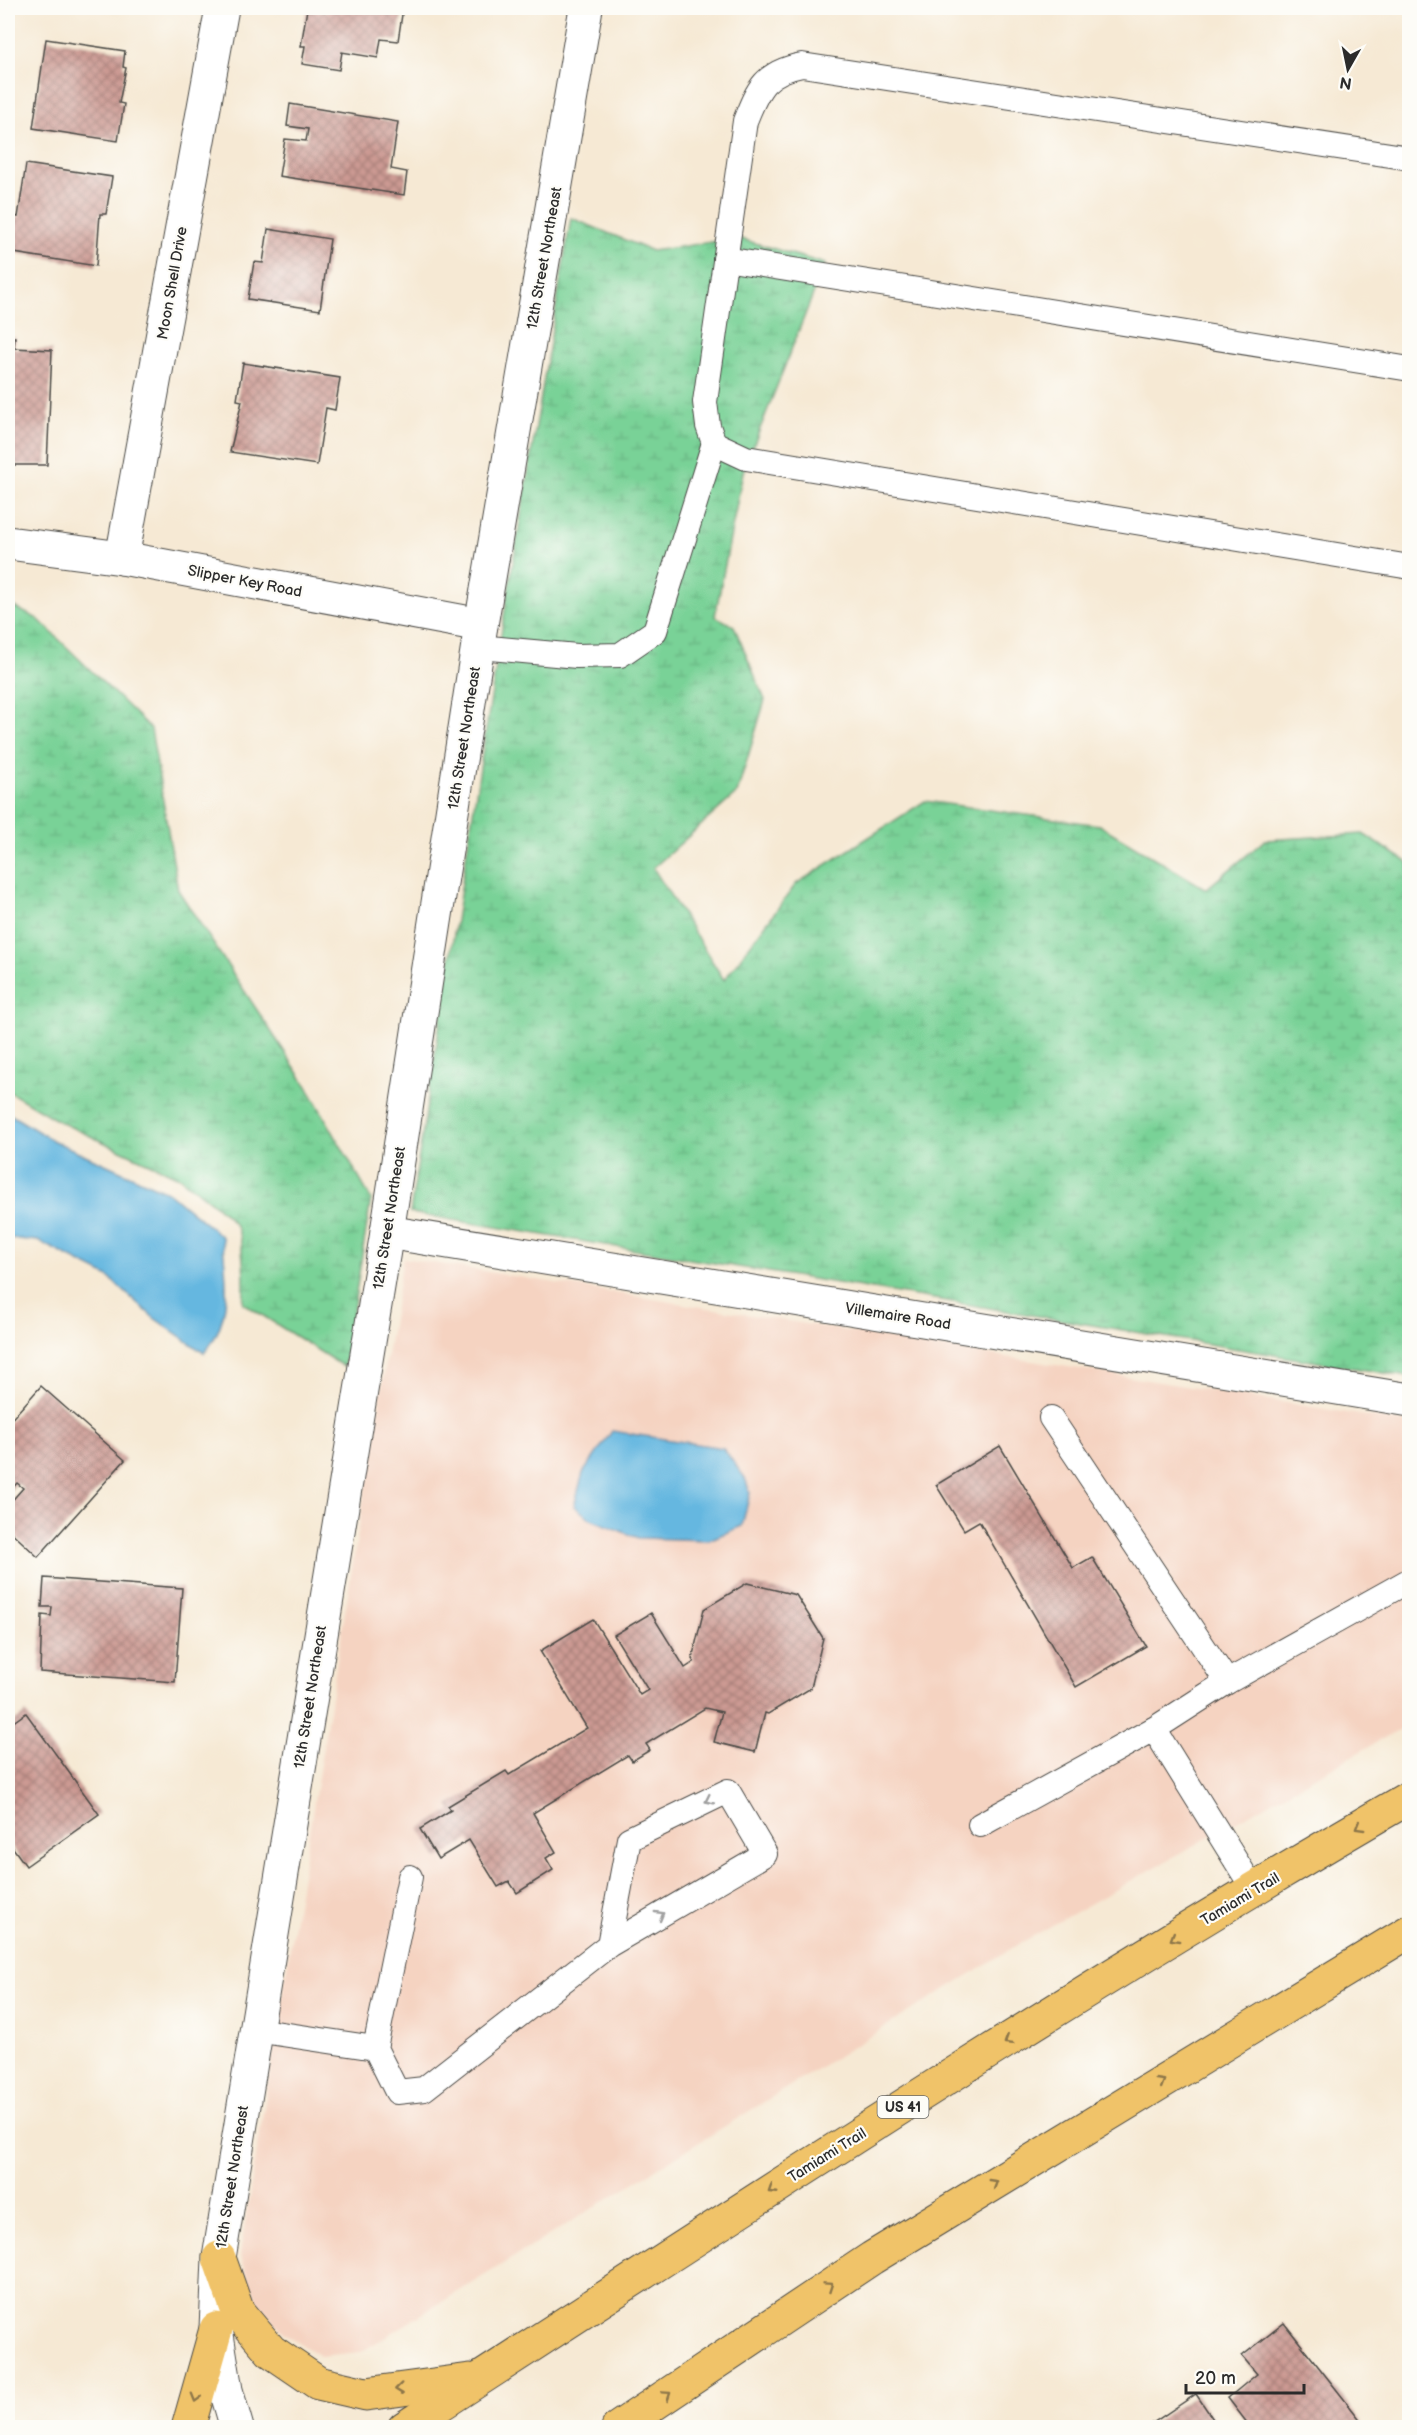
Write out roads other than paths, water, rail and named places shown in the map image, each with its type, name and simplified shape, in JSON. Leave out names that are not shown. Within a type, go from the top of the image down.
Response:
[{"type":"main road","name":"Tamiami Trail","points":[[404,2427],[832,2151],[1254,1890],[1410,1797]]},
{"type":"main road","points":[[618,2427],[872,2258],[1410,1931]]},
{"type":"main road","points":[[219,2258],[238,2312],[271,2351],[318,2383],[366,2394],[478,2379]]},
{"type":"main road","points":[[188,2427],[216,2329]]},
{"type":"street","name":"Moon Shell Drive","points":[[122,558],[222,8]]},
{"type":"street","name":"12th Street Northeast","points":[[237,2427],[226,2390],[216,2329],[219,2258],[387,1232],[480,636],[586,8]]},
{"type":"street","name":"Slipper Key Road","points":[[8,543],[122,558],[480,636]]},
{"type":"street","name":"Villemaire Road","points":[[387,1232],[1410,1400]]},
{"type":"lane","points":[[480,636],[577,656],[620,654],[655,631],[714,443],[708,426],[705,402],[745,121],[763,83],[781,69],[802,65],[1410,158]]},
{"type":"lane","points":[[725,259],[1410,369]]},
{"type":"lane","points":[[714,443],[746,458],[1410,567]]},
{"type":"lane","points":[[1051,1418],[1227,1682]]},
{"type":"lane","points":[[980,1825],[1154,1729],[1227,1682],[1410,1580]]},
{"type":"lane","points":[[1154,1729],[1254,1890]]},
{"type":"lane","points":[[410,1877],[375,2048],[397,2092],[424,2089],[609,1945],[765,1854],[728,1791],[629,1839],[609,1945]]},
{"type":"lane","points":[[255,2030],[375,2048]]},
{"type":"water","points":[[8,1113],[52,1140],[169,1193],[222,1237],[226,1283],[224,1313],[220,1327],[204,1353],[154,1318],[107,1276],[38,1241],[8,1238]]},
{"type":"water","points":[[612,1431],[723,1448],[745,1478],[750,1493],[742,1526],[709,1540],[638,1538],[591,1519],[574,1506],[583,1473]]}]
